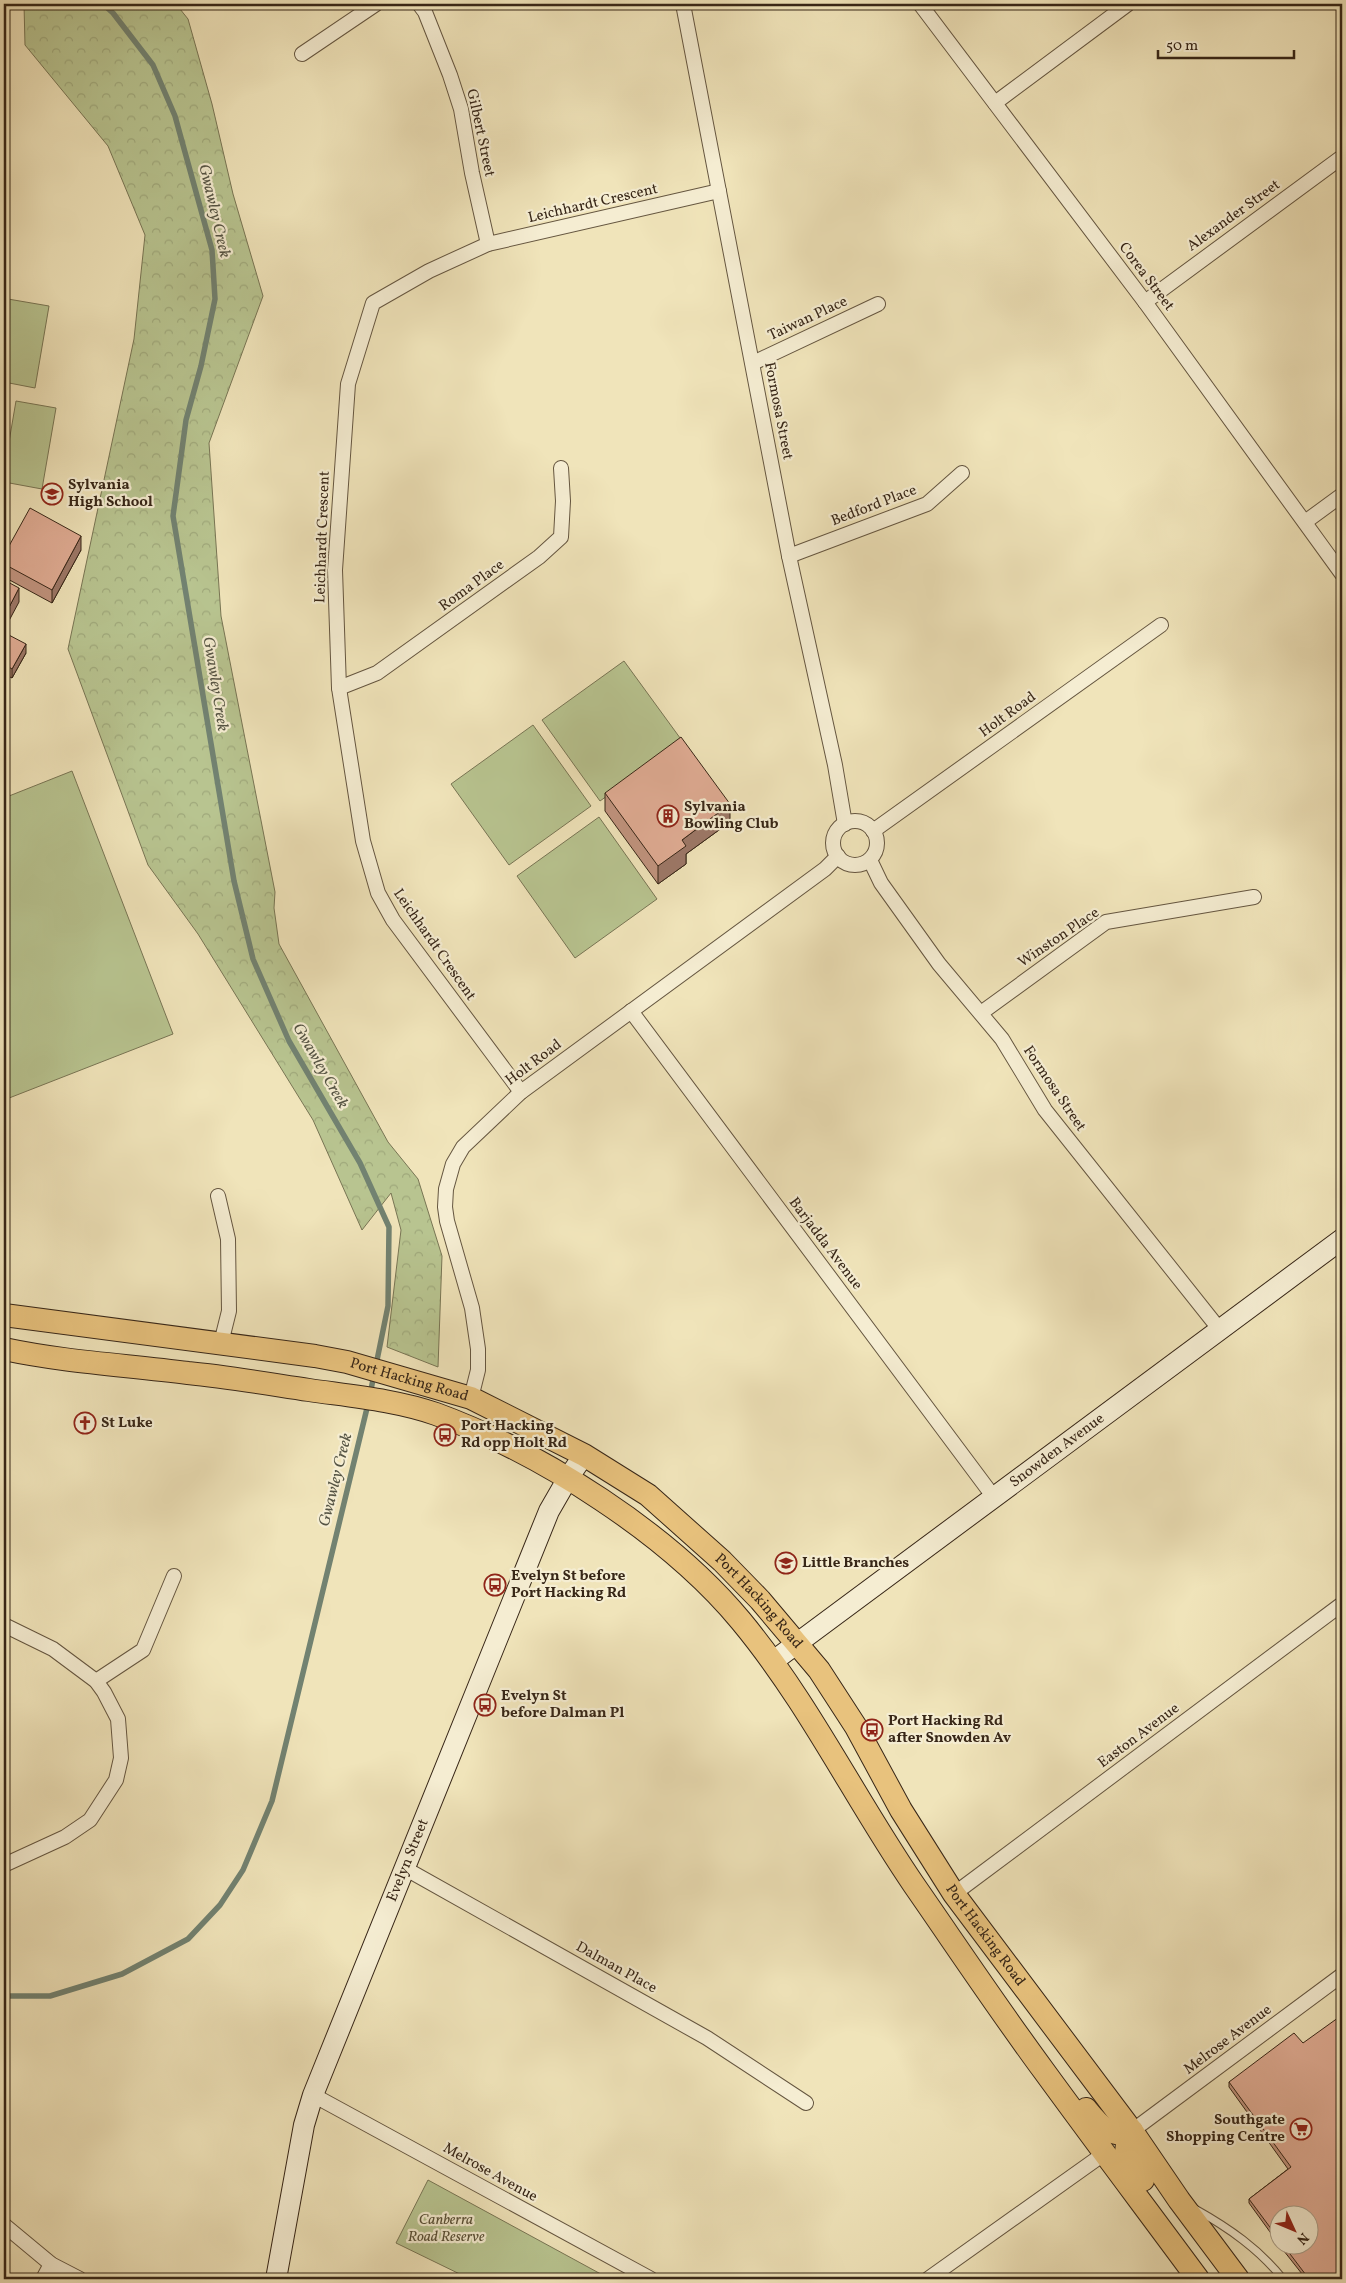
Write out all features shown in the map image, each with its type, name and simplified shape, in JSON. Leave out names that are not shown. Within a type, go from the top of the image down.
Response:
[{"type":"main road","name":"Port Hacking Road","points":[[4,1315],[221,1343],[347,1362],[407,1378],[471,1398],[584,1455],[648,1495],[687,1528],[760,1600],[819,1670],[856,1728],[902,1810],[954,1894],[1132,2131],[1179,2200],[1238,2279]]},
{"type":"main road","name":"Port Hacking Road","points":[[4,1349],[49,1359],[187,1372],[411,1407],[461,1425],[568,1478],[664,1547],[706,1584],[741,1621],[772,1662],[828,1745],[894,1856],[1041,2068],[1194,2273]]},
{"type":"main road","points":[[1041,2068],[1068,2086],[1100,2126],[1114,2133],[1123,2134],[1132,2131]]},
{"type":"main road","points":[[1132,2131],[1125,2148],[1126,2158],[1179,2228],[1194,2273]]},
{"type":"street","points":[[302,54],[376,4]]},
{"type":"street","name":"Gilbert Street","points":[[419,4],[425,12],[450,75],[461,110],[472,173],[488,244]]},
{"type":"street","name":"Formosa Street","points":[[683,4],[789,556],[835,765],[845,824]]},
{"type":"street","name":"Corea Street","points":[[920,4],[996,103],[1047,175],[1145,302],[1342,574]]},
{"type":"street","points":[[996,103],[1128,4]]},
{"type":"street","name":"Alexander Street","points":[[1145,302],[1342,157]]},
{"type":"street","name":"Leichhardt Crescent","points":[[521,1092],[392,920],[378,893],[363,840],[339,688],[335,570],[348,384],[373,303],[437,267],[488,244],[719,191]]},
{"type":"street","name":"Taiwan Place","points":[[753,364],[878,304]]},
{"type":"street","name":"Roma Place","points":[[339,688],[377,673],[539,557],[561,537],[563,501],[561,468]]},
{"type":"street","name":"Bedford Place","points":[[789,556],[927,504],[962,473]]},
{"type":"street","points":[[1306,522],[1342,495]]},
{"type":"street","name":"Holt Road","points":[[873,831],[1161,626]]},
{"type":"street","points":[[851,822],[864,823],[873,831],[877,843],[870,860],[862,864],[853,865],[845,862],[838,856],[834,839],[840,828],[845,824],[851,822]]},
{"type":"street","name":"Holt Road","points":[[471,1398],[478,1370],[478,1349],[472,1308],[448,1222],[446,1189],[453,1164],[463,1147],[521,1092],[825,869],[838,856]]},
{"type":"street","name":"Formosa Street","points":[[870,860],[881,883],[927,947],[1002,1039],[1045,1110],[1220,1330]]},
{"type":"street","name":"Winston Place","points":[[981,1013],[1106,922],[1254,897]]},
{"type":"street","name":"Barjadda Avenue","points":[[631,1012],[993,1496]]},
{"type":"street","points":[[218,1196],[228,1239],[229,1311],[221,1343]]},
{"type":"street","name":"Snowden Avenue","points":[[772,1662],[993,1496],[1342,1239]]},
{"type":"street","name":"Evelyn Street","points":[[276,2279],[304,2125],[313,2095],[406,1869],[549,1511],[584,1455]]},
{"type":"street","points":[[96,1681],[143,1650],[174,1576]]},
{"type":"street","name":"Easton Avenue","points":[[954,1894],[1342,1604]]},
{"type":"street","points":[[4,1625],[53,1649],[96,1681],[118,1719],[121,1758],[116,1780],[90,1820],[65,1837],[4,1865]]},
{"type":"street","name":"Dalman Place","points":[[406,1869],[707,2038],[806,2103]]},
{"type":"street","name":"Melrose Avenue","points":[[1132,2131],[1342,1975]]},
{"type":"street","name":"Melrose Avenue","points":[[313,2095],[651,2279]]},
{"type":"street","points":[[928,2279],[1104,2153]]},
{"type":"street","points":[[4,2225],[51,2264],[80,2279]]},
{"type":"street","points":[[43,2279],[51,2264]]},
{"type":"lane","points":[[1179,2200],[1220,2223],[1264,2256],[1283,2279]]},
{"type":"green space","points":[[24,4],[176,4],[188,19],[212,104],[233,194],[263,296],[209,443],[221,616],[275,892],[274,908],[279,944],[388,1142],[418,1179],[442,1256],[438,1367],[387,1347],[401,1230],[391,1193],[362,1230],[313,1120],[198,934],[148,865],[68,649],[134,339],[145,235],[108,146],[25,45]]},
{"type":"green space","points":[[8,299],[49,306],[35,388],[4,382],[4,323]]},
{"type":"green space","points":[[16,401],[56,408],[42,489],[4,482],[4,471]]},
{"type":"green space","points":[[624,661],[683,742],[600,801],[542,720]]},
{"type":"green space","points":[[533,725],[591,806],[509,865],[451,784]]},
{"type":"green space","points":[[72,771],[173,1034],[4,1100],[4,798]]},
{"type":"green space","points":[[599,817],[657,899],[575,958],[517,876]]},
{"type":"green space","name":"Canberra Road Reserve","points":[[428,2180],[610,2279],[470,2279],[396,2243]]},
{"type":"building","points":[[4,498],[9,501],[4,511]]},
{"type":"building","points":[[30,508],[81,536],[52,590],[4,564],[4,555]]},
{"type":"building","points":[[4,580],[19,588],[4,617]]},
{"type":"building","points":[[5,633],[26,644],[12,669],[4,664]]},
{"type":"building","name":"Sylvania Bowling Club","points":[[681,737],[730,804],[682,840],[686,846],[658,866],[605,793]]},
{"type":"building","name":"Southgate Shopping Centre","points":[[1342,2015],[1342,2279],[1309,2279],[1292,2256],[1318,2256],[1318,2206],[1268,2206],[1268,2225],[1249,2199],[1291,2167],[1229,2082],[1294,2033],[1303,2043]]},
{"type":"waterway","name":"Gwawley Creek","points":[[103,4],[113,13],[153,65],[175,116],[212,250],[215,299],[201,366],[186,420],[173,516],[234,881],[253,959],[289,1041],[360,1163],[389,1227],[388,1306],[376,1365]]},
{"type":"waterway","name":"Gwawley Creek","points":[[370,1395],[374,1374]]},
{"type":"waterway","name":"Gwawley Creek","points":[[4,1996],[50,1996],[122,1974],[188,1939],[220,1905],[243,1870],[272,1801],[368,1404]]},
{"type":"place","name":"Sylvania High School","points":[[52,494]]},
{"type":"place","name":"Sylvania Bowling Club","points":[[668,816]]},
{"type":"place","name":"St Luke","points":[[85,1423]]},
{"type":"place","name":"Port Hacking Rd opp Holt Rd","points":[[445,1435]]},
{"type":"place","name":"Little Branches","points":[[786,1563]]},
{"type":"place","name":"Evelyn St before Port Hacking Rd","points":[[495,1585]]},
{"type":"place","name":"Evelyn St before Dalman Pl","points":[[485,1705]]},
{"type":"place","name":"Port Hacking Rd after Snowden Av","points":[[872,1730]]},
{"type":"place","name":"Southgate Shopping Centre","points":[[1301,2129]]}]
